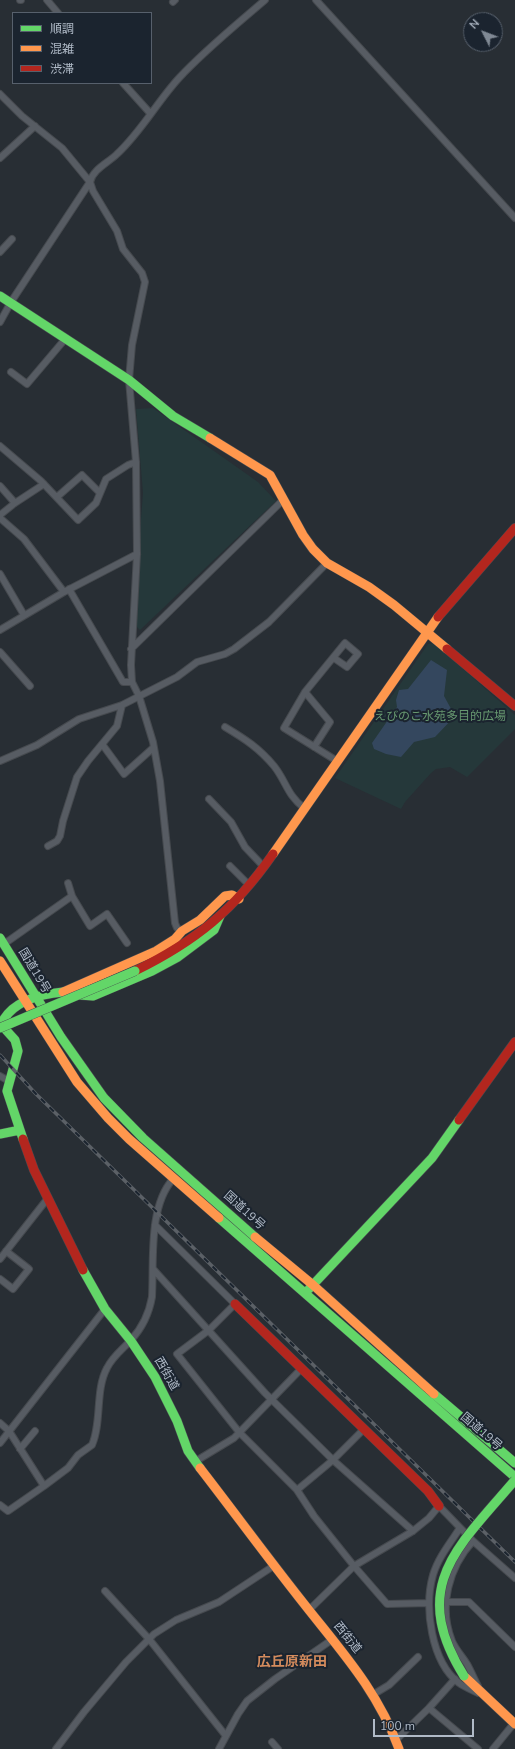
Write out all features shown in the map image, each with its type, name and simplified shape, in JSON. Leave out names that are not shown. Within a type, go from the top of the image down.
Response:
[{"type":"main road","points":[[0,296],[129,380],[173,416],[270,475],[303,535],[313,549],[327,563],[369,587],[394,605],[515,706]]},
{"type":"main road","points":[[0,1028],[135,971],[172,952],[195,937],[239,899],[264,867],[444,609],[515,528]]},
{"type":"main road","points":[[63,992],[156,951],[175,939],[182,931],[200,920],[225,896],[232,895],[239,899]]},
{"type":"main road","points":[[63,992],[66,994],[93,996],[152,971],[178,957],[214,930],[220,916]]},
{"type":"main road","name":"国道19号","points":[[2,941],[36,997],[88,1076],[115,1110],[143,1138],[260,1242],[313,1285],[408,1371],[515,1463]]},
{"type":"main road","name":"国道19号","points":[[0,961],[77,1082],[94,1103],[129,1139],[515,1478]]},
{"type":"main road","name":"西街道","points":[[63,992],[54,992],[25,1002],[9,1011],[4,1019],[6,1030],[18,1046],[7,1091],[34,1170],[93,1289],[105,1309],[155,1376],[177,1421],[188,1451],[374,1694],[389,1720],[397,1745]]},
{"type":"main road","points":[[305,1294],[432,1158],[515,1042]]},
{"type":"main road","points":[[0,1134],[20,1130]]},
{"type":"main road","points":[[235,1304],[428,1491],[440,1506]]},
{"type":"main road","points":[[515,1478],[452,1556],[443,1578],[439,1603],[441,1630],[446,1647],[464,1676],[515,1723]]},
{"type":"street","points":[[46,0],[57,12]]},
{"type":"street","points":[[0,322],[11,302],[90,182],[91,175],[117,154],[180,77],[265,0]]},
{"type":"street","points":[[316,0],[515,218]]},
{"type":"street","points":[[123,84],[150,113]]},
{"type":"street","points":[[0,94],[62,148],[90,182],[93,191],[117,231],[123,249],[142,273],[145,282],[132,344],[129,380],[136,462],[137,554],[131,649],[132,682],[138,696],[153,748],[160,781],[175,923],[177,928],[182,931]]},
{"type":"street","points":[[0,158],[35,126]]},
{"type":"street","points":[[0,252],[12,239]]},
{"type":"street","points":[[0,309],[11,302]]},
{"type":"street","points":[[11,372],[27,384],[66,338]]},
{"type":"street","points":[[0,446],[44,484],[78,520],[96,503],[106,479],[128,464],[136,462]]},
{"type":"street","points":[[57,497],[82,474],[100,493]]},
{"type":"street","points":[[44,484],[14,503],[0,517],[24,540],[67,590],[123,682],[132,682]]},
{"type":"street","points":[[0,486],[14,503]]},
{"type":"street","points":[[131,649],[284,499]]},
{"type":"street","points":[[0,630],[67,590],[137,554]]},
{"type":"street","points":[[0,762],[37,745],[68,724],[122,705],[177,677],[197,662],[225,654],[234,649],[269,622],[327,563]]},
{"type":"street","points":[[0,574],[24,615]]},
{"type":"street","points":[[0,652],[30,686]]},
{"type":"street","points":[[334,658],[305,692],[284,728],[337,761]]},
{"type":"street","points":[[305,692],[330,722],[314,747]]},
{"type":"street","points":[[48,846],[57,841],[60,836],[62,821],[77,777],[88,761],[117,726],[122,705]]},
{"type":"street","points":[[225,727],[254,745],[274,766],[295,801],[304,808]]},
{"type":"street","points":[[102,744],[124,774],[153,748]]},
{"type":"street","points":[[209,799],[230,822],[245,847],[264,867]]},
{"type":"street","points":[[230,866],[249,885]]},
{"type":"street","points":[[68,883],[72,896],[90,926],[107,914],[127,943]]},
{"type":"street","points":[[2,941],[72,896]]},
{"type":"street","points":[[0,1076],[9,1081]]},
{"type":"street","points":[[0,1505],[8,1511],[68,1468],[78,1455],[92,1445],[97,1422],[100,1393],[107,1368],[118,1352],[130,1341],[145,1321],[150,1310],[152,1297],[155,1225],[158,1208],[168,1184],[173,1179]]},
{"type":"street","points":[[0,1259],[48,1198]]},
{"type":"street","points":[[155,1225],[235,1304],[209,1330],[177,1354],[239,1432],[297,1490],[314,1516],[387,1604],[429,1603]]},
{"type":"street","points":[[0,1279],[14,1289],[29,1269],[6,1251]]},
{"type":"street","points":[[153,1269],[272,1399],[333,1460],[413,1531]]},
{"type":"street","points":[[0,1443],[105,1309]]},
{"type":"street","points":[[196,1461],[234,1438],[301,1369]]},
{"type":"street","points":[[0,1423],[9,1431],[44,1486]]},
{"type":"street","points":[[297,1490],[333,1460],[364,1429]]},
{"type":"street","points":[[20,1449],[35,1431]]},
{"type":"street","points":[[309,1610],[354,1566],[413,1531],[429,1518],[440,1506],[460,1528],[515,1578]]},
{"type":"street","points":[[460,1528],[445,1549],[433,1575],[429,1603],[430,1625],[435,1645],[445,1666],[455,1679],[460,1684],[485,1696]]},
{"type":"street","points":[[474,1541],[457,1562],[450,1578],[446,1602],[447,1620],[453,1641],[485,1696]]},
{"type":"street","points":[[56,1749],[84,1712],[126,1662],[148,1639],[176,1620],[219,1602],[275,1565]]},
{"type":"street","points":[[105,1591],[148,1639],[226,1736]]},
{"type":"street","points":[[446,1602],[469,1602],[515,1647]]},
{"type":"street","points":[[221,1748],[238,1714],[247,1701],[287,1670],[332,1639]]},
{"type":"street","points":[[374,1694],[388,1685],[418,1657]]},
{"type":"street","points":[[397,1745],[455,1679]]},
{"type":"street","points":[[429,1708],[478,1749]]},
{"type":"street","points":[[494,1749],[515,1723]]},
{"type":"street","points":[[272,1742],[278,1749]]},
{"type":"green space","points":[[153,408],[258,482],[276,501],[140,630],[133,623],[143,493],[136,409]]},
{"type":"green space","name":"えびのこ水苑多目的広場","points":[[434,643],[515,715],[515,729],[467,777],[450,767],[436,769],[405,802],[401,809],[335,778],[428,644]]},
{"type":"water","points":[[431,660],[447,670],[444,696],[455,716],[435,737],[414,742],[401,757],[386,754],[374,749],[372,743],[397,707],[396,700],[399,690],[408,689]]},
{"type":"railway","points":[[0,1055],[36,1094],[515,1562]]},
{"type":"traffic: fast","points":[[0,296],[129,380],[173,416],[210,438]]},
{"type":"traffic: fast","points":[[23,1139],[7,1091],[18,1051],[15,1040],[6,1030],[4,1019],[9,1012],[30,999],[47,994],[63,992],[66,994],[93,996],[152,971],[178,957],[214,930],[220,916]]},
{"type":"traffic: fast","points":[[0,938],[61,1037],[104,1098],[143,1138],[255,1237]]},
{"type":"traffic: fast","points":[[0,1028],[135,971]]},
{"type":"traffic: fast","points":[[309,1289],[432,1158],[459,1120]]},
{"type":"traffic: fast","points":[[0,1134],[20,1130]]},
{"type":"traffic: fast","points":[[219,1218],[515,1477]]},
{"type":"traffic: fast","points":[[83,1270],[105,1309],[131,1341],[155,1377],[177,1421],[188,1451],[200,1468]]},
{"type":"traffic: fast","points":[[434,1394],[515,1463]]},
{"type":"traffic: fast","points":[[464,1676],[448,1644],[440,1617],[440,1592],[447,1569],[459,1548],[475,1526],[515,1480]]},
{"type":"traffic: slow","points":[[210,438],[270,475],[303,535],[313,549],[327,563],[369,587],[394,605],[447,649]]},
{"type":"traffic: slow","points":[[273,854],[438,617]]},
{"type":"traffic: slow","points":[[63,992],[156,951],[175,939],[182,931],[200,920],[225,896],[232,895],[239,899]]},
{"type":"traffic: slow","points":[[0,961],[77,1082],[108,1118],[129,1139],[219,1218]]},
{"type":"traffic: slow","points":[[255,1237],[313,1285],[434,1394]]},
{"type":"traffic: slow","points":[[200,1468],[343,1653],[369,1689],[380,1707],[399,1749]]},
{"type":"traffic: slow","points":[[464,1676],[515,1724]]},
{"type":"traffic: jam","points":[[438,617],[515,528]]},
{"type":"traffic: jam","points":[[447,649],[515,706]]},
{"type":"traffic: jam","points":[[135,971],[177,948],[212,922],[244,892],[273,854]]},
{"type":"traffic: jam","points":[[459,1120],[515,1042]]},
{"type":"traffic: jam","points":[[23,1139],[34,1170],[83,1270]]},
{"type":"traffic: jam","points":[[235,1304],[428,1491],[439,1506]]},
{"type":"district","name":"広丘原新田","points":[[292,1663]]}]
